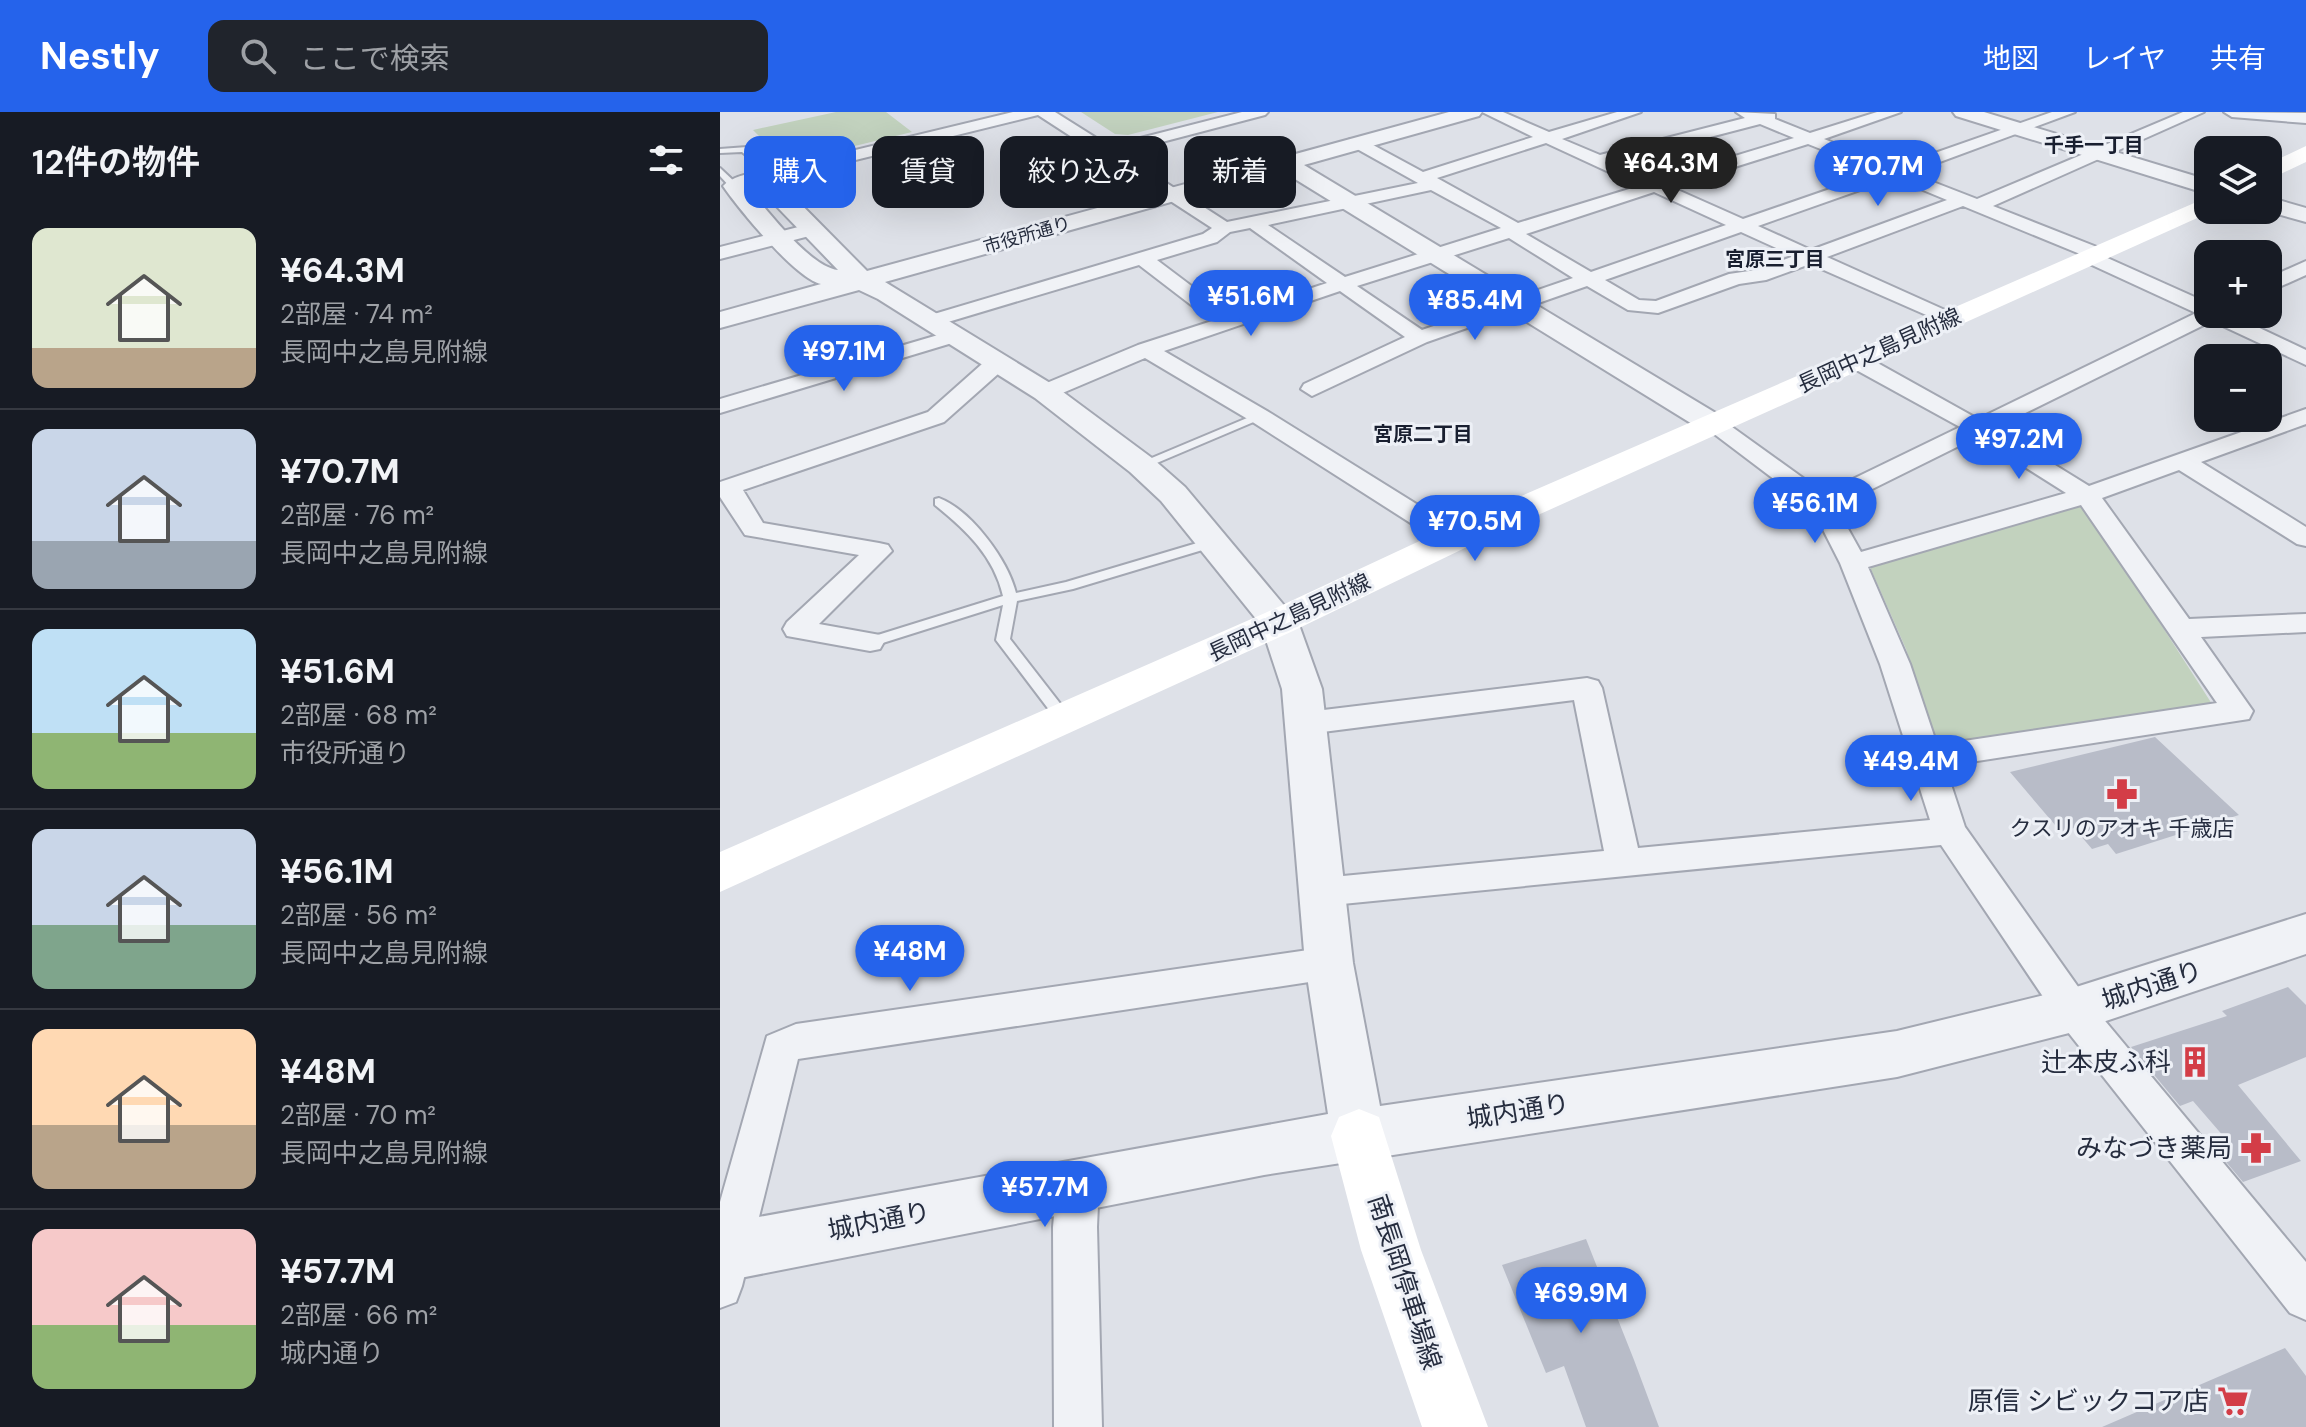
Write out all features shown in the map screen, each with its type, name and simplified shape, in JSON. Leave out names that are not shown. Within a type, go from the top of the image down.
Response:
[{"type":"main road","points":[[2282,166],[2304,155]]},
{"type":"main road","name":"長岡中之島見附線","points":[[720,873],[1279,622],[1454,539],[2194,210]]},
{"type":"main road","name":"南長岡停車場線","points":[[1359,1136],[1391,1250],[1455,1427]]},
{"type":"street","points":[[856,155],[1032,112]]},
{"type":"street","points":[[1044,112],[1081,136]]},
{"type":"street","points":[[1168,136],[1260,112]]},
{"type":"street","name":"市役所通り","points":[[1296,160],[1472,112]]},
{"type":"street","points":[[1490,112],[1949,319]]},
{"type":"street","points":[[1430,182],[1428,177],[1432,173],[1633,112]]},
{"type":"street","points":[[1744,112],[1970,203],[2091,255],[2194,305]]},
{"type":"street","points":[[1599,161],[1783,112]]},
{"type":"street","points":[[1045,392],[1146,350],[1342,284],[1893,112]]},
{"type":"street","points":[[1963,112],[2194,183]]},
{"type":"street","points":[[1312,389],[1420,338],[1514,303],[2067,112]]},
{"type":"street","points":[[1517,230],[1517,236],[1635,306],[1658,307],[1736,278],[1759,276],[1807,256],[1970,203],[2098,155],[2196,112]]},
{"type":"street","points":[[2236,112],[2306,118]]},
{"type":"street","points":[[1356,142],[1517,230]]},
{"type":"street","points":[[1296,170],[1713,424],[1822,504],[1853,563],[1895,664],[1950,831],[2073,1010],[2306,1297]]},
{"type":"street","points":[[720,406],[1210,238],[1224,228],[1399,195],[1423,188],[1430,182]]},
{"type":"street","points":[[725,183],[818,276],[862,281]]},
{"type":"street","points":[[1168,191],[1224,228]]},
{"type":"street","name":"市役所通り","points":[[720,320],[1184,191]]},
{"type":"street","points":[[790,208],[862,281],[999,361],[1141,465],[1173,494],[1279,622],[1302,689],[1329,963],[1359,1136]]},
{"type":"street","points":[[2282,208],[2306,215]]},
{"type":"street","points":[[1251,221],[1420,338]]},
{"type":"street","points":[[720,253],[810,230]]},
{"type":"street","points":[[1143,259],[1227,322]]},
{"type":"street","points":[[2282,279],[2306,267]]},
{"type":"street","points":[[1822,504],[2194,321]]},
{"type":"street","points":[[2243,328],[2306,358]]},
{"type":"street","points":[[1146,350],[1259,416],[1454,539]]},
{"type":"street","points":[[870,642],[797,629],[879,551],[754,529],[724,488],[936,417],[999,361]]},
{"type":"street","points":[[1857,361],[1976,427],[2087,495],[2238,711],[1925,758]]},
{"type":"street","points":[[1853,563],[2087,495],[2306,416]]},
{"type":"street","points":[[2180,460],[2300,529]]},
{"type":"street","points":[[2179,629],[2306,623]]},
{"type":"street","points":[[1307,723],[1587,688],[1624,863]]},
{"type":"street","points":[[1322,892],[1950,831]]},
{"type":"street","name":"城内通り","points":[[723,1263],[1078,1182],[1264,1149],[1897,1054],[2073,1010],[2306,934]]},
{"type":"street","points":[[723,1263],[781,1048],[796,1041],[1329,963]]},
{"type":"street","points":[[1078,1182],[1075,1227],[1078,1427]]},
{"type":"lane","points":[[720,151],[744,149]]},
{"type":"lane","points":[[1141,465],[1259,416]]},
{"type":"lane","points":[[939,502],[963,520],[992,552],[1011,598],[1003,640],[1064,719]]},
{"type":"lane","points":[[870,642],[1011,598],[1068,586],[1214,542]]},
{"type":"green space","points":[[836,112],[886,112],[912,132],[872,136],[872,142],[856,146],[856,136],[759,136],[753,130]]},
{"type":"green space","points":[[1081,112],[1218,112],[1128,135],[1115,134]]},
{"type":"green space","points":[[2083,503],[2212,704],[1936,745],[1906,649],[1869,565]]},
{"type":"building","name":"クスリのアオキ 千歳店","points":[[2155,737],[2239,815],[2116,854],[2108,844],[2092,849],[2074,828],[2061,832],[2010,772]]},
{"type":"building","points":[[2288,987],[2306,1005],[2306,1057],[2238,1085],[2301,1161],[2243,1182],[2216,1150],[2231,1145],[2193,1101],[2180,1106],[2131,1047],[2227,1016],[2222,1011]]},
{"type":"building","points":[[1586,1239],[1659,1427],[1586,1427],[1564,1366],[1546,1373],[1502,1265]]},
{"type":"building","name":"原信 シビックコア店","points":[[2285,1348],[2306,1376],[2306,1427],[2102,1427]]},
{"type":"place","name":"クスリのアオキ 千歳店","points":[[2122,794]]},
{"type":"place","name":"辻本皮ふ科","points":[[2195,1062]]},
{"type":"place","name":"みなづき薬局","points":[[2256,1148]]},
{"type":"place","name":"原信 シビックコア店","points":[[2233,1401]]},
{"type":"district","name":"千手一丁目","points":[[2094,145]]},
{"type":"district","name":"宮原三丁目","points":[[1775,259]]},
{"type":"district","name":"宮原二丁目","points":[[1423,434]]}]
